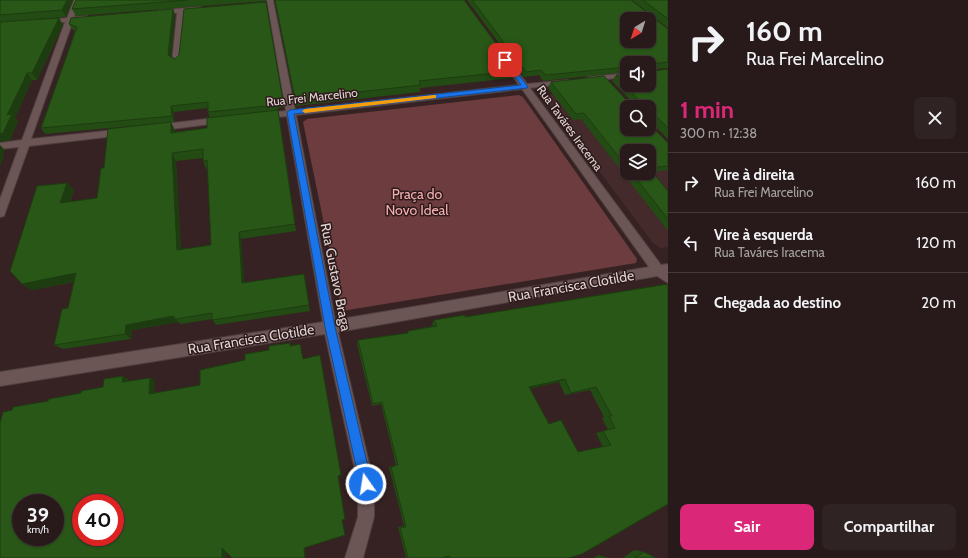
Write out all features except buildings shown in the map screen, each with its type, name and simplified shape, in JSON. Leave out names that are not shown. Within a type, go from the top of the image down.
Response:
[{"type":"street","points":[[0,213],[77,0]]},
{"type":"street","name":"Rua Gustavo Braga","points":[[271,2],[330,327],[366,484],[366,517],[354,558]]},
{"type":"street","points":[[150,13],[211,8]]},
{"type":"street","points":[[176,61],[181,10]]},
{"type":"street","points":[[38,22],[97,17]]},
{"type":"street","name":"Rua Taváres Iracema","points":[[499,52],[665,272]]},
{"type":"street","name":"Rua Frei Marcelino","points":[[252,117],[620,76]]},
{"type":"street","points":[[603,78],[612,88]]},
{"type":"street","points":[[150,129],[236,119]]},
{"type":"street","points":[[0,146],[135,131]]},
{"type":"street","name":"Rua Francisca Clotilde","points":[[0,379],[665,272]]},
{"type":"shaded area","points":[[606,88],[620,115],[620,136],[637,136],[648,144],[620,144],[620,180],[656,180],[656,150],[668,158],[668,247],[661,248],[653,243],[547,101],[550,95]]},
{"type":"green space","name":"Praça do Novo Ideal","points":[[519,95],[523,97],[637,259],[636,263],[342,311],[303,122],[307,119]]},
{"type":"slow traffic","points":[[305,111],[434,97]]},
{"type":"route","points":[[366,484],[330,327],[290,112],[525,87],[505,60]]}]
